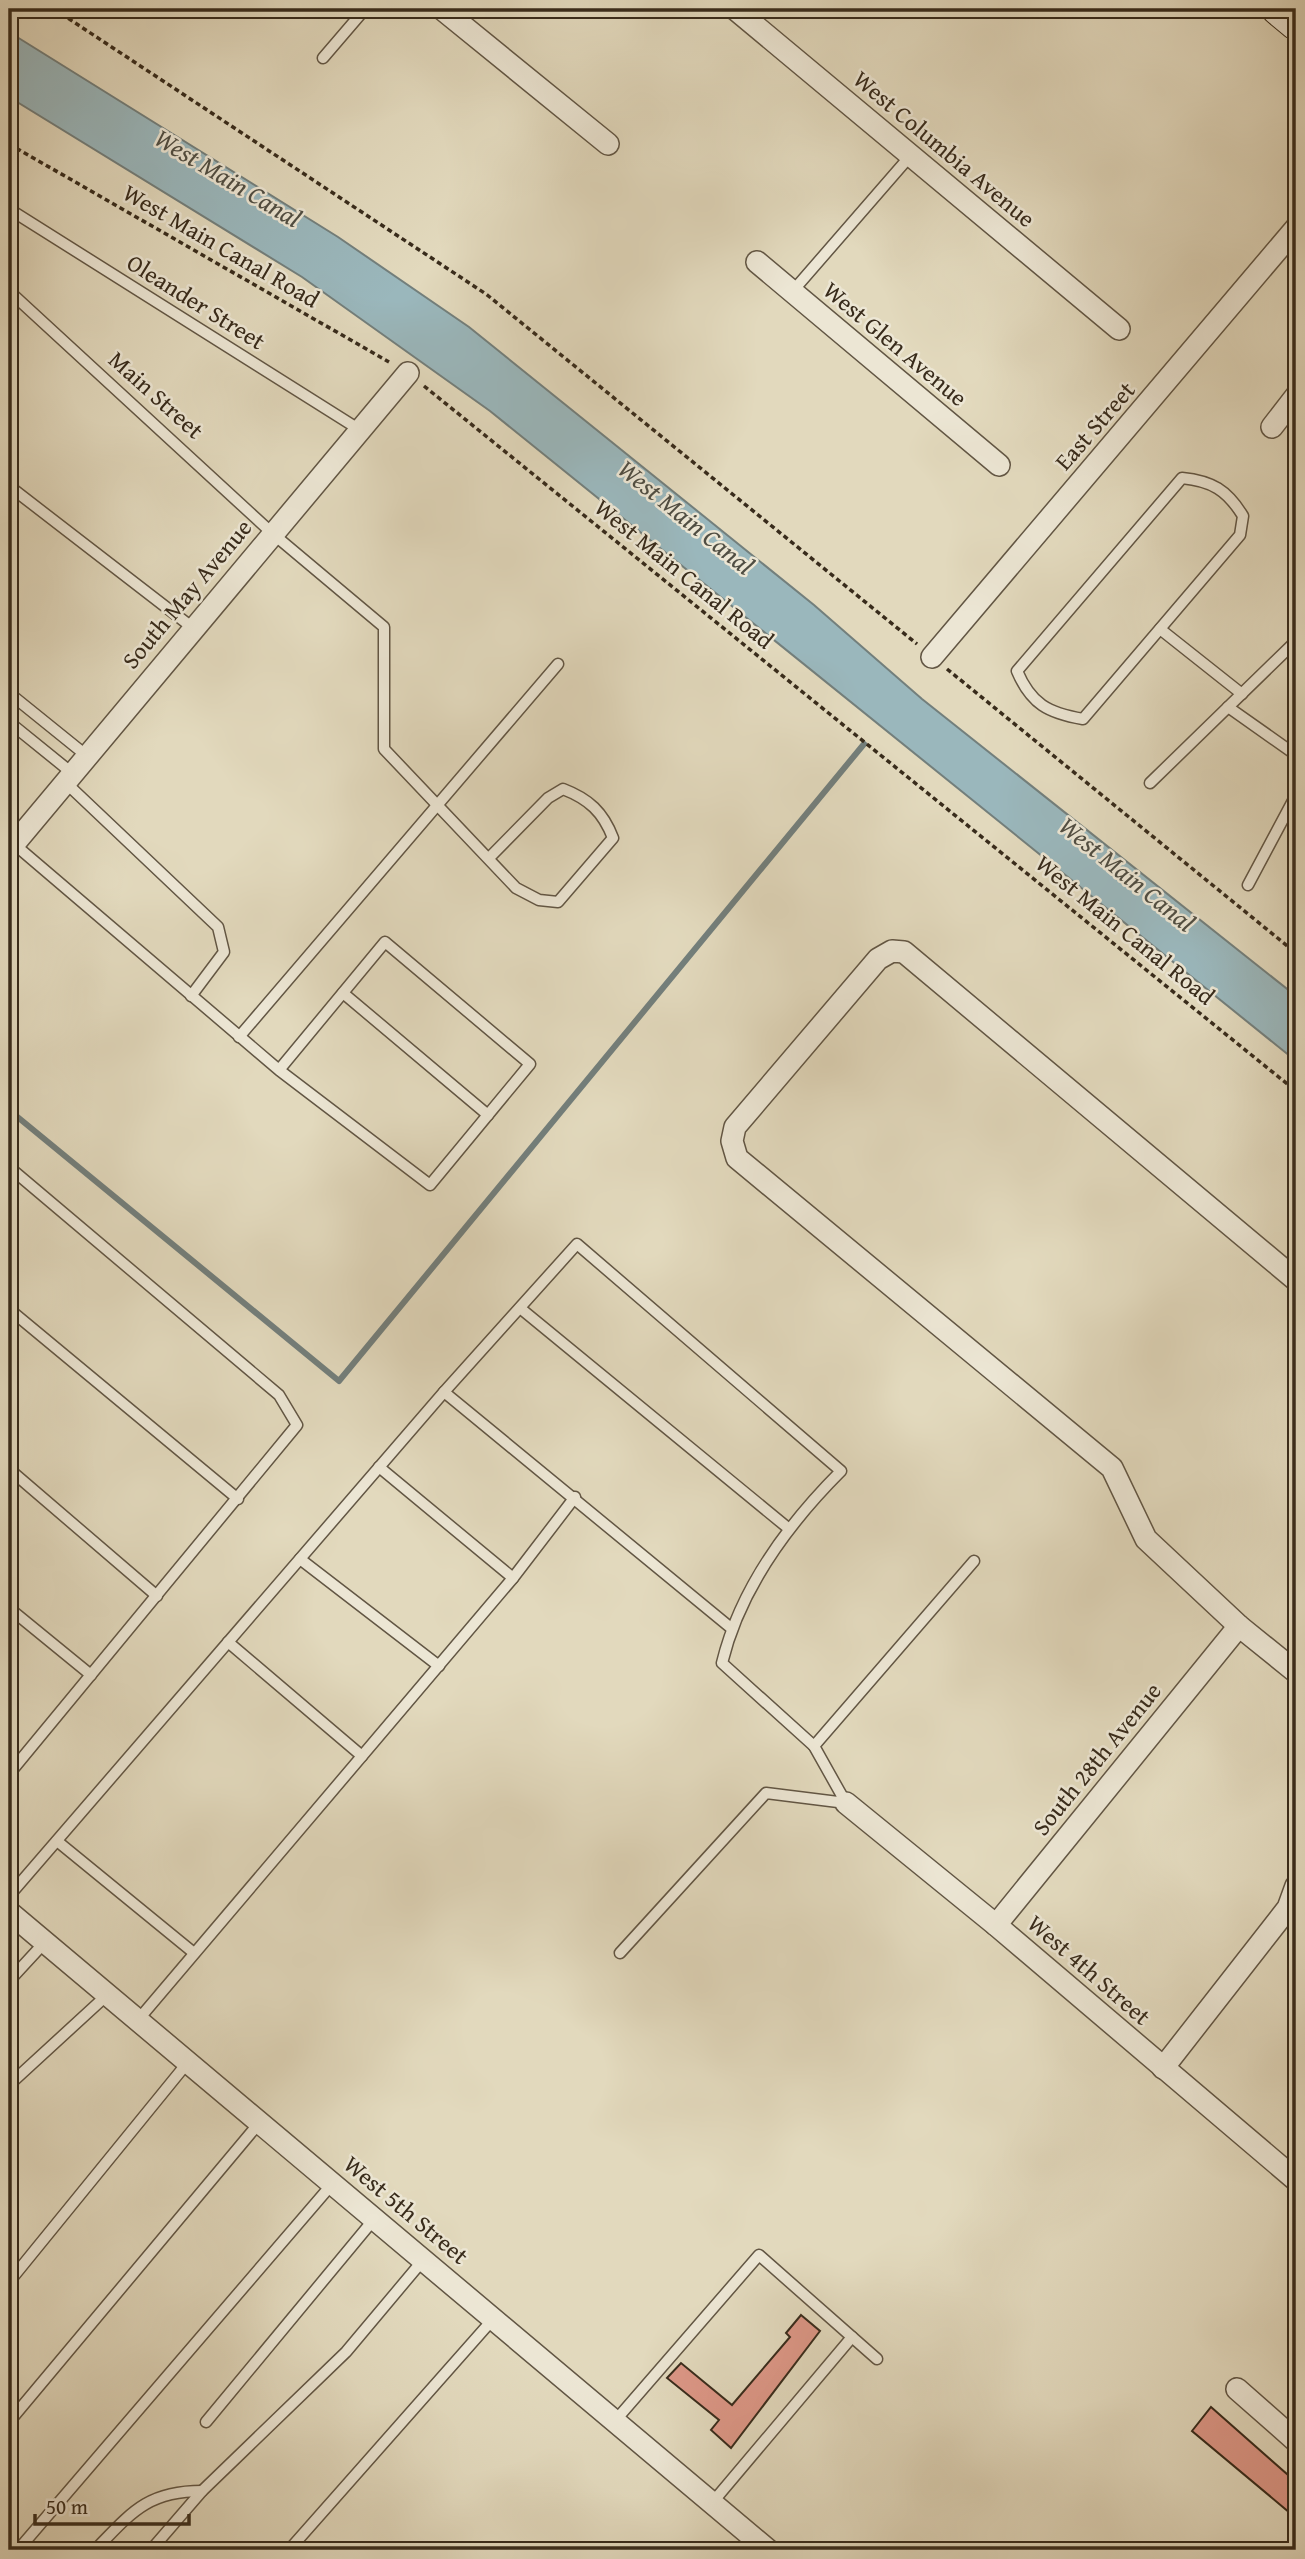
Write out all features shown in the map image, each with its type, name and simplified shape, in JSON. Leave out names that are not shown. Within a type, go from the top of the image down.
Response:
[{"type":"main road","points":[[1278,9],[1296,24]]},
{"type":"street","points":[[442,9],[608,144]]},
{"type":"street","name":"West Columbia Avenue","points":[[736,9],[1119,329]]},
{"type":"street","name":"East Street","points":[[932,657],[1296,228]]},
{"type":"street","name":"West Glen Avenue","points":[[757,262],[999,465]]},
{"type":"street","name":"South May Avenue","points":[[11,847],[408,373]]},
{"type":"street","points":[[1272,427],[1296,396]]},
{"type":"street","points":[[1296,1280],[904,952],[892,951],[878,959],[735,1127],[732,1142],[737,1158],[1112,1468],[1146,1539],[1239,1626],[1296,1672]]},
{"type":"street","name":"South 28th Avenue","points":[[996,1925],[1239,1626]]},
{"type":"street","name":"West 4th Street","points":[[846,1803],[996,1925],[1296,2180]]},
{"type":"street","points":[[1163,2068],[1288,1908],[1296,1886]]},
{"type":"street","name":"West 5th Street","points":[[9,1912],[768,2550]]},
{"type":"street","points":[[1237,2389],[1296,2441]]},
{"type":"lane","points":[[323,58],[365,9]]},
{"type":"lane","points":[[792,292],[911,155]]},
{"type":"lane","name":"Oleander Street","points":[[9,209],[360,430]]},
{"type":"lane","name":"Main Street","points":[[9,290],[272,533],[384,627],[384,749],[490,857],[516,888],[539,900],[558,902],[613,838],[607,821],[587,799],[563,789],[548,798],[490,857]]},
{"type":"lane","points":[[1182,478],[1208,480],[1235,503],[1243,516],[1240,535],[1160,629],[1083,719],[1052,714],[1025,691],[1017,671],[1182,478]]},
{"type":"lane","points":[[9,486],[193,628]]},
{"type":"lane","points":[[1160,629],[1242,694]]},
{"type":"lane","points":[[1150,783],[1296,641]]},
{"type":"lane","points":[[239,1037],[558,664]]},
{"type":"lane","points":[[9,693],[87,756]]},
{"type":"lane","points":[[1228,707],[1296,755]]},
{"type":"lane","points":[[9,722],[218,927],[224,952],[191,996]]},
{"type":"lane","points":[[1248,885],[1296,795]]},
{"type":"lane","points":[[11,847],[279,1070],[430,1185],[530,1064],[385,942],[279,1070]]},
{"type":"lane","points":[[343,993],[488,1115]]},
{"type":"lane","points":[[9,1167],[279,1395],[297,1425],[9,1774]]},
{"type":"lane","points":[[9,1896],[444,1392],[577,1244],[841,1471],[788,1528],[731,1628],[722,1662],[814,1746],[846,1803]]},
{"type":"lane","points":[[9,1308],[238,1499]]},
{"type":"lane","points":[[520,1308],[788,1528]]},
{"type":"lane","points":[[444,1392],[575,1497],[731,1628]]},
{"type":"lane","points":[[379,1467],[513,1578]]},
{"type":"lane","points":[[9,1469],[158,1596]]},
{"type":"lane","points":[[138,2020],[513,1578],[575,1497]]},
{"type":"lane","points":[[300,1559],[439,1665]]},
{"type":"lane","points":[[814,1746],[974,1561]]},
{"type":"lane","points":[[9,1608],[92,1675]]},
{"type":"lane","points":[[228,1642],[362,1756]]},
{"type":"lane","points":[[620,1953],[766,1793],[846,1803]]},
{"type":"lane","points":[[57,1841],[194,1953]]},
{"type":"lane","points":[[9,1981],[44,1942]]},
{"type":"lane","points":[[9,2085],[107,1995]]},
{"type":"lane","points":[[9,2282],[188,2062]]},
{"type":"lane","points":[[9,2422],[260,2122]]},
{"type":"lane","points":[[18,2550],[332,2183]]},
{"type":"lane","points":[[206,2422],[375,2218]]},
{"type":"lane","points":[[615,2421],[759,2255],[877,2359]]},
{"type":"lane","points":[[151,2550],[202,2491],[346,2351],[424,2259]]},
{"type":"lane","points":[[289,2550],[494,2318]]},
{"type":"lane","points":[[712,2504],[852,2337]]},
{"type":"lane","points":[[95,2550],[132,2512],[171,2491],[202,2491]]},
{"type":"path","points":[[54,9],[486,294],[1296,953]]},
{"type":"path","name":"West Main Canal Road","points":[[9,144],[408,373],[1296,1091]]},
{"type":"water","name":"West Main Canal","points":[[9,32],[338,237],[469,327],[814,605],[922,699],[1296,996],[1296,1061],[490,411],[302,277],[9,97]]},
{"type":"building","points":[[801,2315],[820,2331],[731,2448],[711,2430],[719,2420],[667,2378],[681,2363],[732,2405],[790,2337],[786,2333]]},
{"type":"building","points":[[1211,2407],[1296,2482],[1296,2518],[1192,2431]]},
{"type":"waterway","points":[[9,1110],[339,1381],[864,744]]}]
